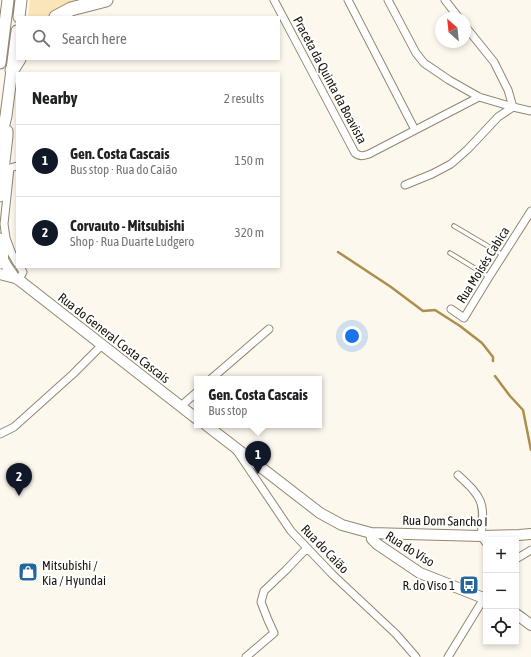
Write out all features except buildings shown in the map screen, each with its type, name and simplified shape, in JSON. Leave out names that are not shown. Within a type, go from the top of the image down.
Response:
[{"type":"highway","points":[[58,16],[71,9],[106,0]]},
{"type":"highway","points":[[12,70],[19,60]]},
{"type":"main road","points":[[0,63],[8,0]]},
{"type":"main road","points":[[19,16],[21,0]]},
{"type":"main road","points":[[0,141],[6,116],[16,40]]},
{"type":"main road","points":[[0,196],[8,136],[6,116]]},
{"type":"main road","points":[[0,239],[4,250],[1,260]]},
{"type":"main road","name":"Rua do General Costa Cascais","points":[[1,260],[6,265],[8,277],[102,345],[194,417]]},
{"type":"main road","points":[[210,428],[320,513],[342,525],[371,533]]},
{"type":"main road","name":"Rua Dom Sancho I","points":[[501,537],[531,532]]},
{"type":"main road","name":"Rua Dom Sancho I","points":[[371,533],[483,539]]},
{"type":"main road","name":"Rua do Viso","points":[[371,533],[372,539],[376,544],[414,569],[428,576],[483,596]]},
{"type":"main road","points":[[519,616],[531,625]]},
{"type":"street","name":"Praceta da Quinta da Boavista","points":[[274,0],[354,153],[358,156],[362,156],[479,97]]},
{"type":"street","points":[[348,0],[415,130]]},
{"type":"street","points":[[388,0],[416,53],[424,63],[449,80],[479,97],[531,111]]},
{"type":"street","points":[[445,0],[454,12]]},
{"type":"street","points":[[471,33],[494,62],[508,90],[513,107]]},
{"type":"street","points":[[405,185],[432,174],[451,164],[468,149],[498,117],[513,107]]},
{"type":"street","points":[[16,166],[10,168],[4,224],[6,238],[16,261]]},
{"type":"street","name":"Rua Moisés Cabica","points":[[451,309],[464,318],[531,211]]},
{"type":"street","points":[[8,277],[23,272],[21,268]]},
{"type":"street","points":[[215,376],[269,329]]},
{"type":"street","points":[[0,434],[14,427],[73,374],[102,345]]},
{"type":"street","points":[[181,406],[194,395]]},
{"type":"street","name":"Rua do Caião","points":[[232,445],[291,531],[332,574],[396,634],[416,657]]},
{"type":"street","points":[[458,475],[470,486],[481,501],[483,510],[483,537]]},
{"type":"street","points":[[246,657],[274,633],[261,602],[264,591],[307,548]]},
{"type":"street","points":[[519,557],[531,550]]},
{"type":"street","points":[[448,657],[483,602]]},
{"type":"lane","points":[[454,226],[503,255]]},
{"type":"lane","points":[[450,253],[489,276]]},
{"type":"shaded area","points":[[30,0],[86,0],[61,8],[49,16],[28,16]]},
{"type":"waterway","points":[[338,252],[391,287],[423,311],[435,310],[460,326],[482,343],[493,357],[493,361]]},
{"type":"waterway","points":[[495,376],[523,410],[531,450]]},
{"type":"place","name":"Gen. Costa Cascais","points":[[258,474]]},
{"type":"place","name":"Corvauto - Mitsubishi","points":[[19,496]]},
{"type":"place","name":"Mitsubishi / Kia / Hyundai","points":[[28,572]]},
{"type":"place","name":"R. do Viso 1","points":[[469,585]]}]
